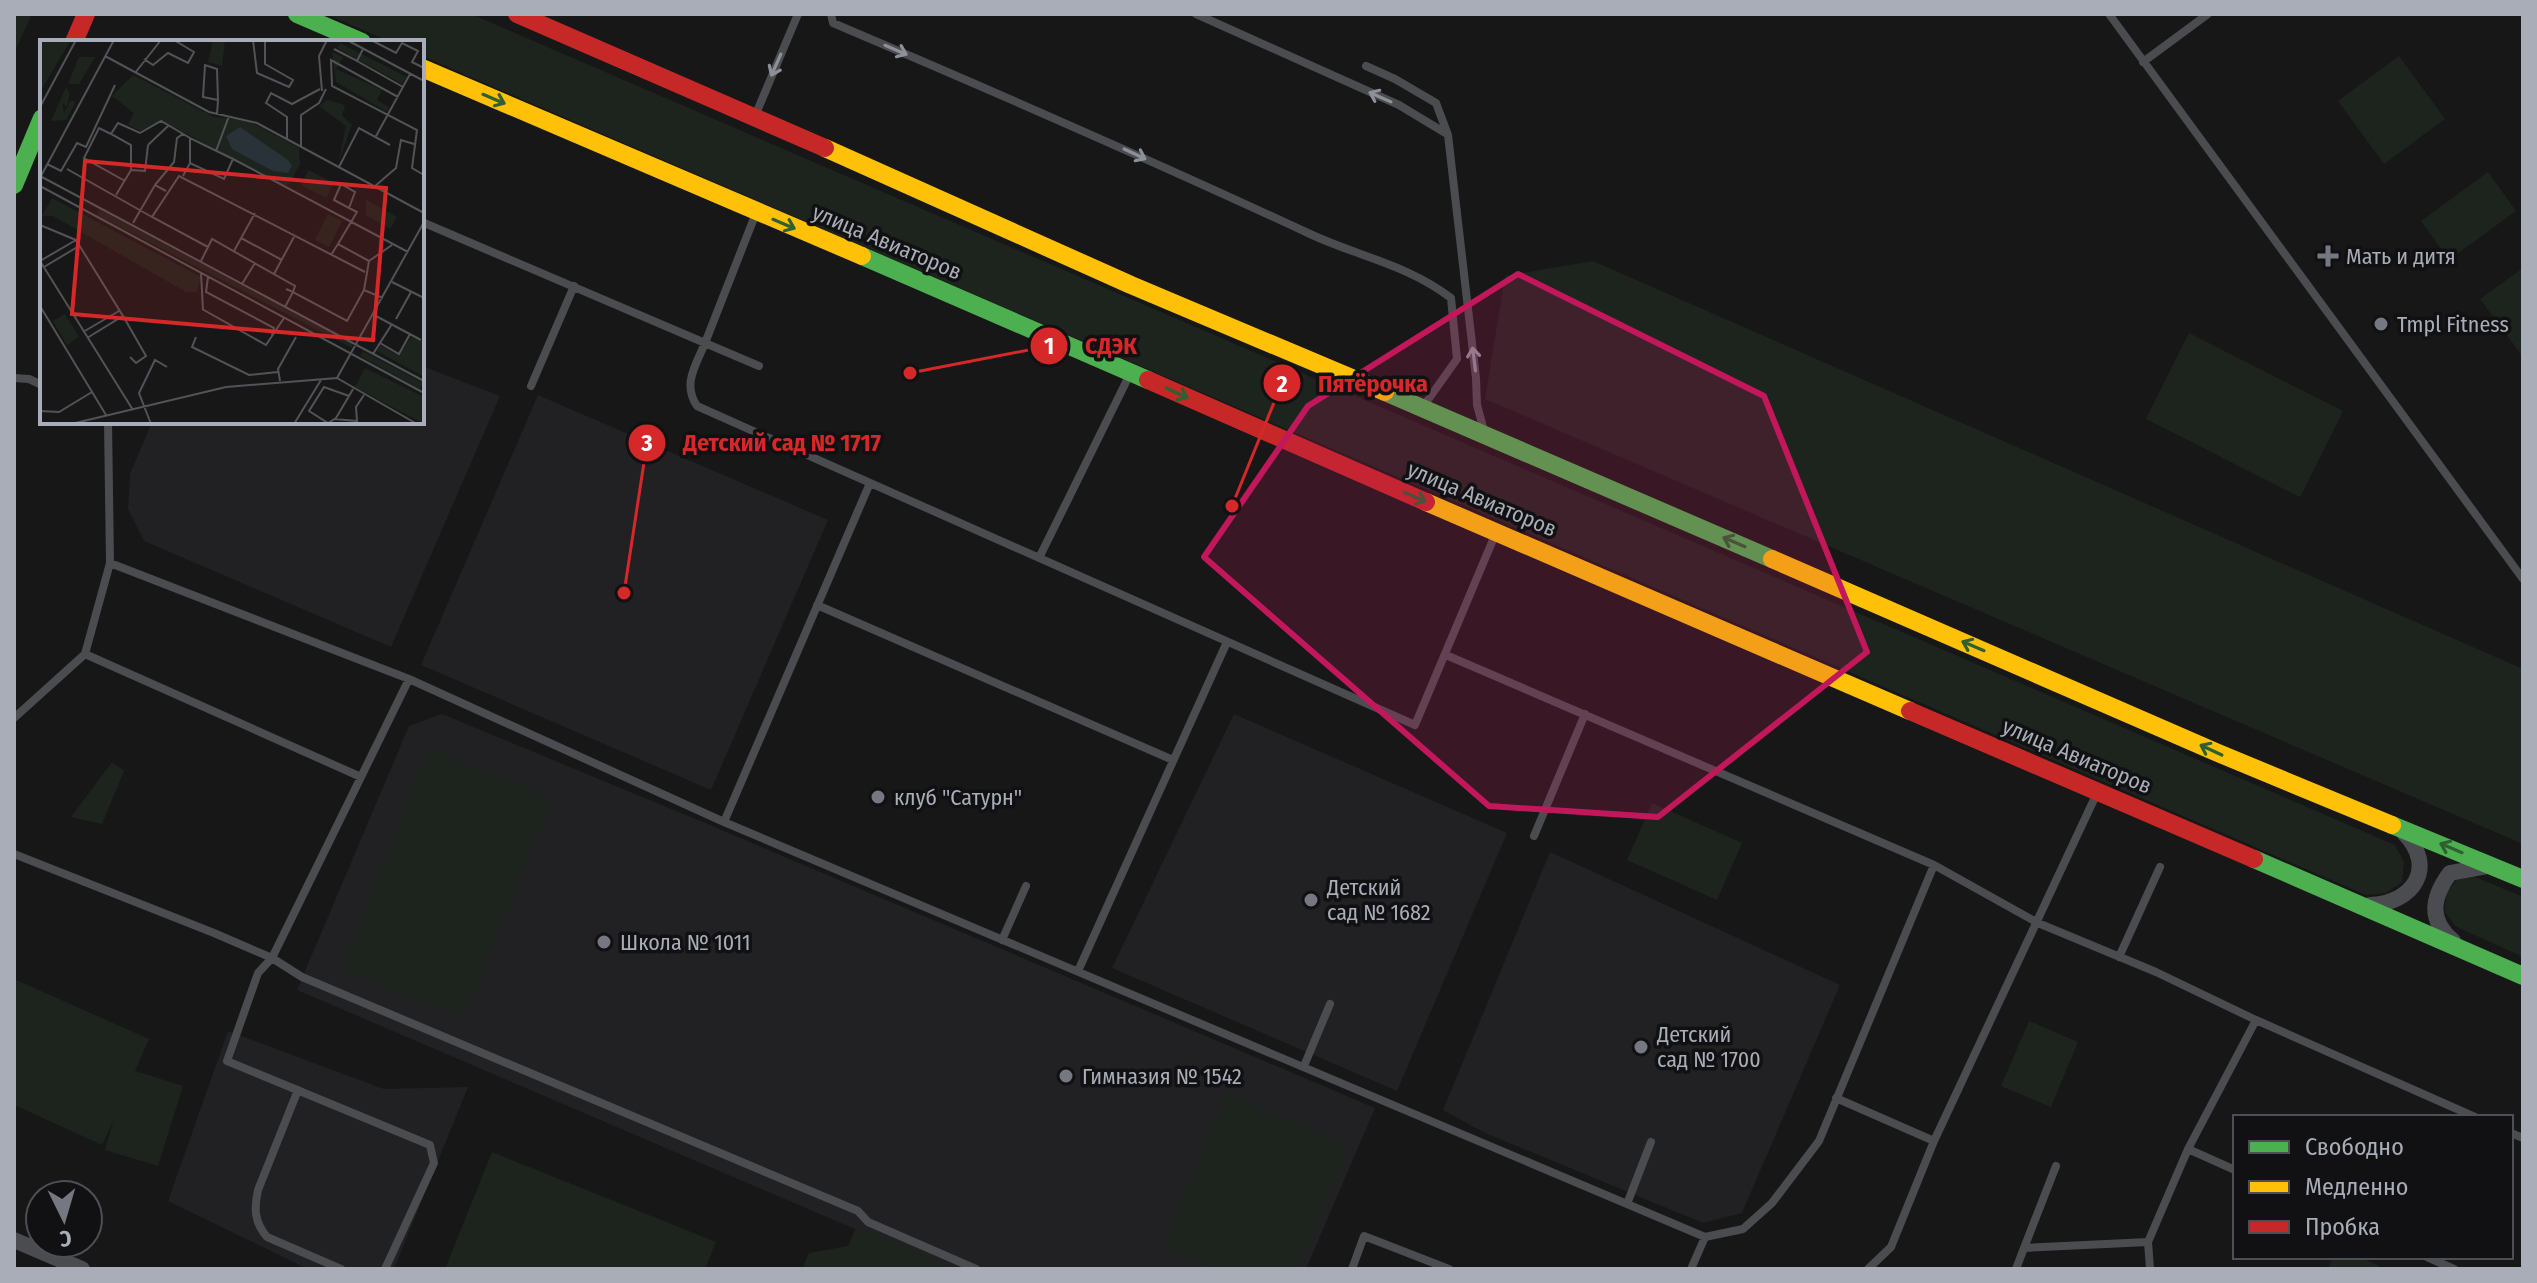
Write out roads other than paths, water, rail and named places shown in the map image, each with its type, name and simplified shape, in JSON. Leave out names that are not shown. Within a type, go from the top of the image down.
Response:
[{"type":"street","points":[[75,40],[86,14]]},
{"type":"street","points":[[297,14],[357,40]]},
{"type":"street","points":[[517,14],[1131,285],[2218,753],[2523,879]]},
{"type":"street","name":"улица Авиаторов","points":[[424,69],[2523,976]]},
{"type":"street","points":[[14,185],[40,123]]},
{"type":"street","points":[[2364,905],[2399,900],[2411,890],[2417,876],[2420,860],[2414,843],[2397,825]]},
{"type":"street","points":[[2463,950],[2438,922],[2435,907],[2437,890],[2450,873],[2493,866]]},
{"type":"street","points":[[14,1240],[82,1269]]},
{"type":"lane","points":[[754,117],[798,14]]},
{"type":"lane","points":[[831,14],[833,23],[1043,112],[1313,236],[1367,254],[1431,283],[1451,298],[1457,359],[1422,408]]},
{"type":"lane","points":[[1196,14],[1399,105],[1448,135]]},
{"type":"lane","points":[[2109,14],[2522,577]]},
{"type":"lane","points":[[2143,62],[2208,14]]},
{"type":"lane","points":[[1366,66],[1436,103],[1448,135],[1477,405],[1485,436]]},
{"type":"lane","points":[[757,212],[688,383],[690,396],[697,406],[1415,725],[1496,531]]},
{"type":"lane","points":[[424,223],[759,366]]},
{"type":"lane","points":[[531,386],[574,286]]},
{"type":"lane","points":[[1039,558],[1130,372]]},
{"type":"lane","points":[[14,378],[29,379],[40,384]]},
{"type":"lane","points":[[14,718],[85,654],[110,563],[108,424]]},
{"type":"lane","points":[[724,822],[870,483]]},
{"type":"lane","points":[[110,563],[409,679],[724,822],[1705,1237],[1743,1229],[1772,1203],[1819,1141],[1934,865]]},
{"type":"lane","points":[[817,605],[1173,760]]},
{"type":"lane","points":[[1078,971],[1227,642]]},
{"type":"lane","points":[[85,654],[361,777]]},
{"type":"lane","points":[[1446,655],[1934,865],[2038,923],[2470,1115]]},
{"type":"lane","points":[[385,1269],[434,1163],[430,1145],[227,1061],[258,973],[272,958],[409,679]]},
{"type":"lane","points":[[1534,836],[1585,714]]},
{"type":"lane","points":[[1868,1269],[1891,1247],[1934,1141],[2098,791]]},
{"type":"lane","points":[[14,854],[272,958],[302,977],[858,1211],[868,1222],[976,1269]]},
{"type":"lane","points":[[2119,957],[2160,867]]},
{"type":"lane","points":[[1002,940],[1026,886]]},
{"type":"lane","points":[[1304,1066],[1330,1004]]},
{"type":"lane","points":[[2150,1269],[2148,1242],[2188,1149],[2256,1020]]},
{"type":"lane","points":[[298,1090],[258,1190],[255,1202],[258,1227],[267,1237],[341,1269]]},
{"type":"lane","points":[[1836,1098],[1934,1141]]},
{"type":"lane","points":[[1627,1204],[1651,1142]]},
{"type":"lane","points":[[2188,1149],[2233,1169]]},
{"type":"lane","points":[[2016,1269],[2056,1166]]},
{"type":"lane","points":[[1352,1269],[1364,1236],[1449,1269]]},
{"type":"lane","points":[[1691,1269],[1705,1237]]},
{"type":"lane","points":[[2024,1248],[2148,1242]]},
{"type":"lane","points":[[2432,1259],[2454,1269]]},
{"type":"place","name":"Мать и дитя","points":[[2328,256]]},
{"type":"place","name":"Tmpl Fitness","points":[[2381,324]]},
{"type":"place","name":"СДЭК","points":[[910,373]]},
{"type":"place","name":"Пятёрочка","points":[[1232,506]]},
{"type":"place","name":"Детский сад № 1717","points":[[624,593]]},
{"type":"place","name":"клуб \"Сатурн\"","points":[[878,797]]},
{"type":"place","name":"Детский сад № 1682","points":[[1311,900]]},
{"type":"place","name":"Школа № 1011","points":[[604,942]]},
{"type":"place","name":"Детский сад № 1700","points":[[1641,1047]]},
{"type":"place","name":"Гимназия № 1542","points":[[1066,1076]]}]
